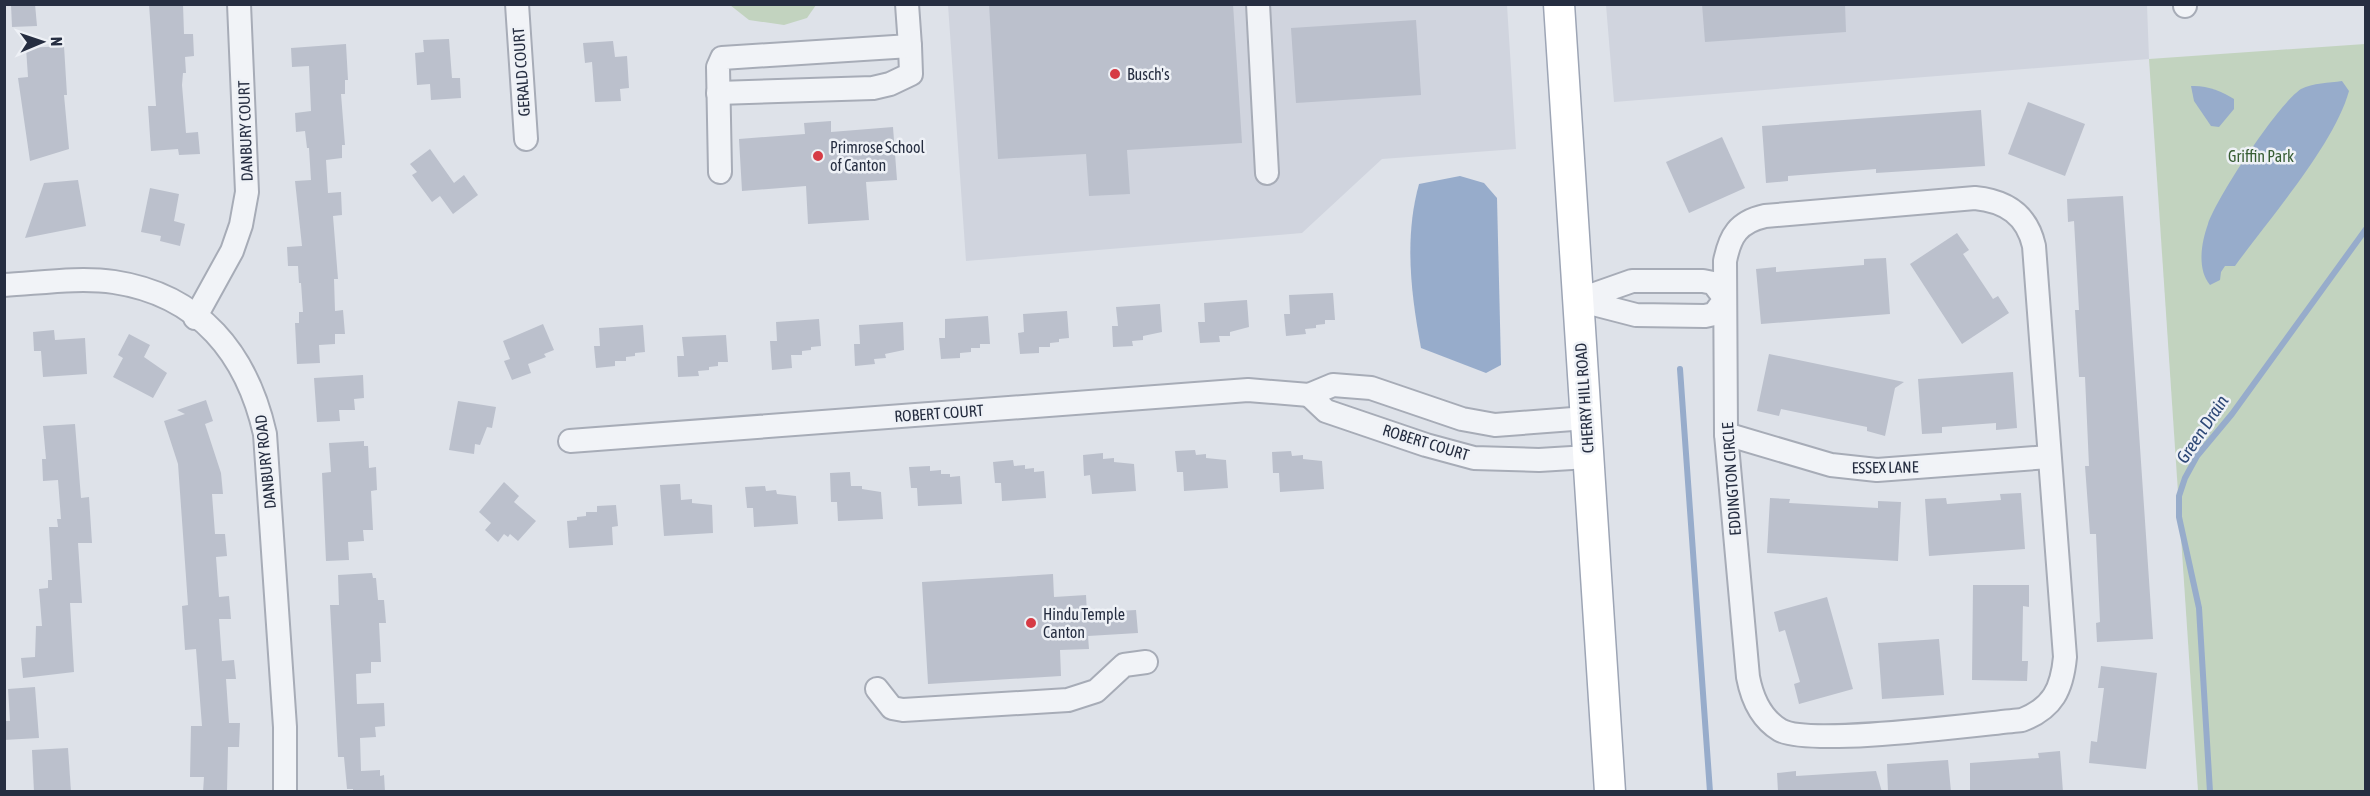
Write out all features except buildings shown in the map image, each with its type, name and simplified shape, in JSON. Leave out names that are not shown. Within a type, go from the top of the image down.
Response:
[{"type":"main road","name":"CHERRY HILL ROAD","points":[[1559,4],[1610,792]]},
{"type":"street","name":"DANBURY COURT","points":[[195,318],[232,251],[241,225],[247,192],[238,4]]},
{"type":"street","name":"GERALD COURT","points":[[517,4],[526,139]]},
{"type":"street","points":[[718,93],[873,88],[890,84],[911,74],[907,4]]},
{"type":"street","points":[[1258,4],[1268,173]]},
{"type":"street","points":[[720,172],[718,67],[722,58],[910,46]]},
{"type":"street","name":"EDDINGTON CIRCLE","points":[[1975,198],[1993,200],[2007,206],[2025,223],[2034,246],[2065,657],[2060,689],[2043,710],[2022,720],[1809,736],[1781,730],[1766,719],[1753,699],[1748,677],[1726,434],[1725,298],[1725,261],[1728,243],[1734,232],[1751,219],[1975,198]]},
{"type":"street","points":[[1703,280],[1713,283],[1725,298],[1714,314],[1705,316],[1636,315],[1578,300],[1632,281],[1703,280]]},
{"type":"street","name":"DANBURY ROAD","points":[[4,285],[93,281],[114,282],[139,288],[171,300],[195,318],[218,336],[241,366],[257,401],[265,434],[285,727],[285,792]]},
{"type":"street","name":"ROBERT COURT","points":[[570,441],[1248,390],[1309,395],[1333,386],[1371,387],[1462,419],[1495,425],[1586,418]]},
{"type":"street","name":"ROBERT COURT","points":[[1309,395],[1326,411],[1426,445],[1474,458],[1539,460],[1588,457]]},
{"type":"street","name":"ESSEX LANE","points":[[1726,434],[1831,465],[1877,470],[2049,457]]},
{"type":"street","points":[[877,689],[892,708],[903,710],[1068,700],[1096,690],[1124,664],[1146,662]]},
{"type":"shaded area","points":[[948,5],[1507,5],[1516,149],[1382,159],[1302,233],[966,261]]},
{"type":"shaded area","points":[[1606,5],[2147,5],[2149,59],[1614,102]]},
{"type":"green space","points":[[730,5],[816,5],[807,18],[784,25],[749,20]]},
{"type":"green space","name":"Griffin Park","points":[[2365,44],[2365,791],[2198,791],[2149,59]]},
{"type":"water","points":[[2342,81],[2349,91],[2330,135],[2299,181],[2235,266],[2225,266],[2220,280],[2210,285],[2203,272],[2204,239],[2214,211],[2235,173],[2278,113],[2301,89],[2316,84]]},
{"type":"water","points":[[2191,86],[2214,89],[2234,99],[2234,109],[2219,127],[2211,126],[2194,101]]},
{"type":"water","points":[[1460,176],[1484,183],[1497,198],[1501,365],[1486,373],[1421,348],[1414,307],[1410,245],[1414,204],[1419,184]]},
{"type":"waterway","name":"Green Drain","points":[[2210,792],[2199,608],[2179,517],[2179,496],[2185,478],[2197,456],[2232,414],[2366,229]]},
{"type":"waterway","points":[[1680,369],[1710,792]]},
{"type":"place","name":"Busch's","points":[[1115,74]]},
{"type":"place","name":"Primrose School of Canton","points":[[818,156]]},
{"type":"place","name":"Hindu Temple Canton","points":[[1031,623]]}]
